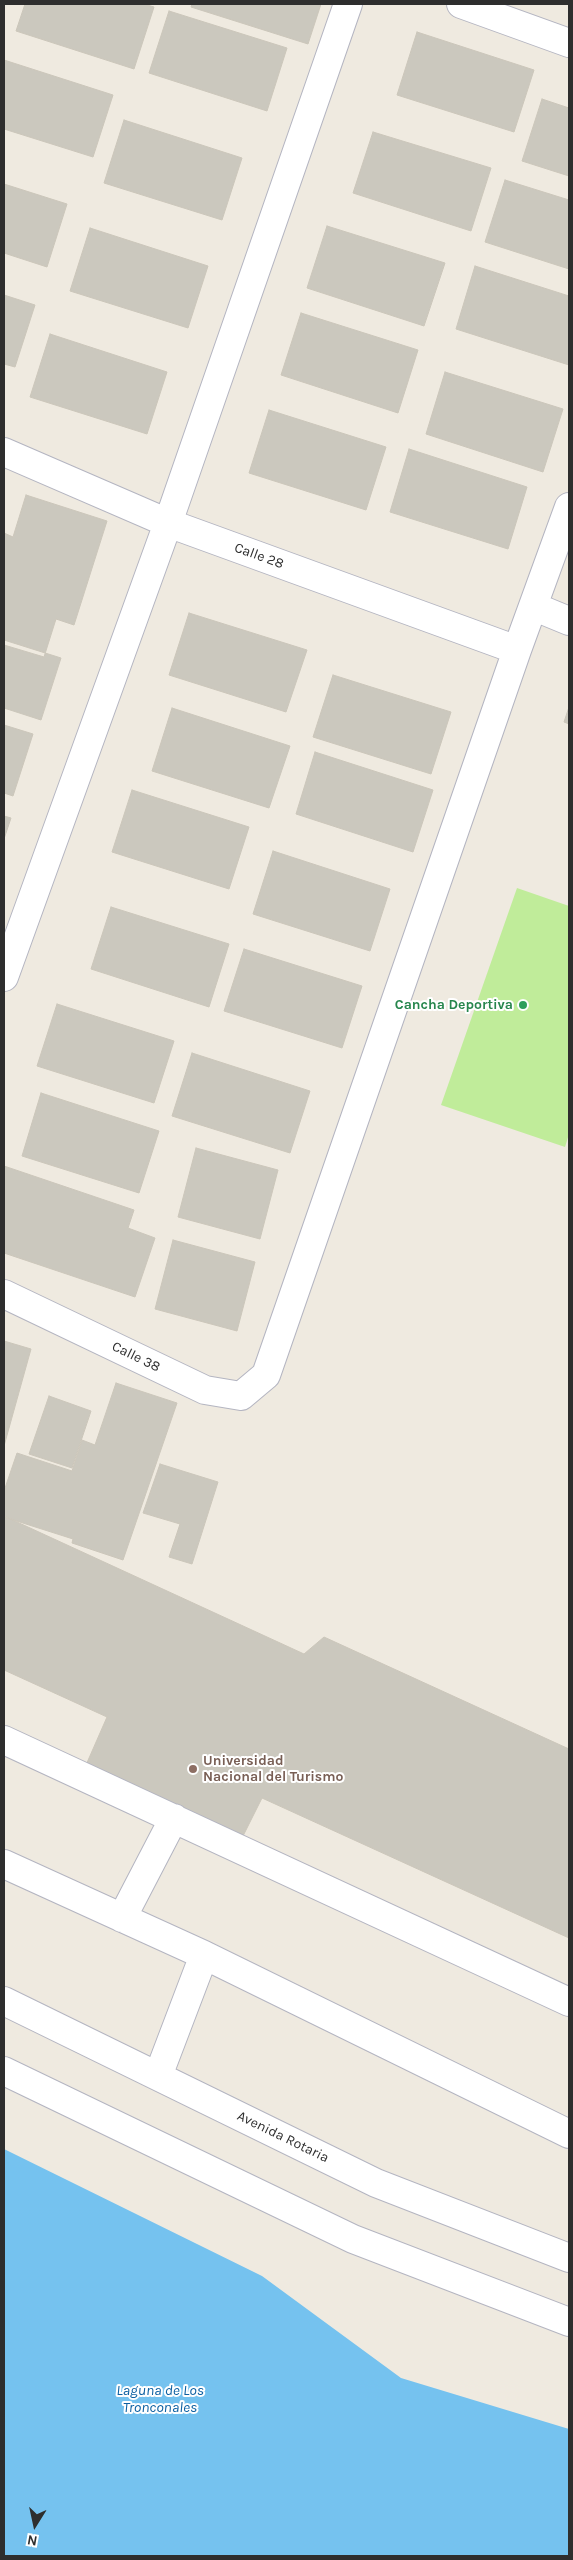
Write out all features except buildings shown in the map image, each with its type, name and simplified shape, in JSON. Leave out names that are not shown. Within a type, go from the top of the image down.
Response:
[{"type":"street","points":[[4,977],[168,523],[348,4]]},
{"type":"street","points":[[461,4],[569,43]]},
{"type":"street","name":"Calle 28","points":[[4,452],[168,523],[517,650]]},
{"type":"street","points":[[517,650],[567,523]]},
{"type":"street","points":[[534,607],[569,621]]},
{"type":"street","name":"Calle 38","points":[[4,1294],[205,1390],[241,1396],[266,1376],[517,650]]},
{"type":"street","points":[[4,1740],[569,2002]]},
{"type":"street","points":[[122,1918],[174,1818]]},
{"type":"street","points":[[4,1864],[204,1955],[569,2134]]},
{"type":"street","points":[[158,2076],[204,1955]]},
{"type":"street","name":"Avenida Rotaria","points":[[4,2001],[376,2183],[569,2258]]},
{"type":"street","points":[[4,2071],[353,2239],[569,2322]]},
{"type":"green space","name":"Cancha Deportiva","points":[[517,888],[569,906],[569,1134],[565,1147],[441,1105]]},
{"type":"water","name":"Laguna de Los Tronconales","points":[[4,2149],[262,2276],[401,2378],[569,2429],[569,2556],[4,2556]]},
{"type":"place","name":"Cancha Deportiva","points":[[523,1005]]},
{"type":"place","name":"Universidad Nacional del Turismo","points":[[193,1769]]}]
